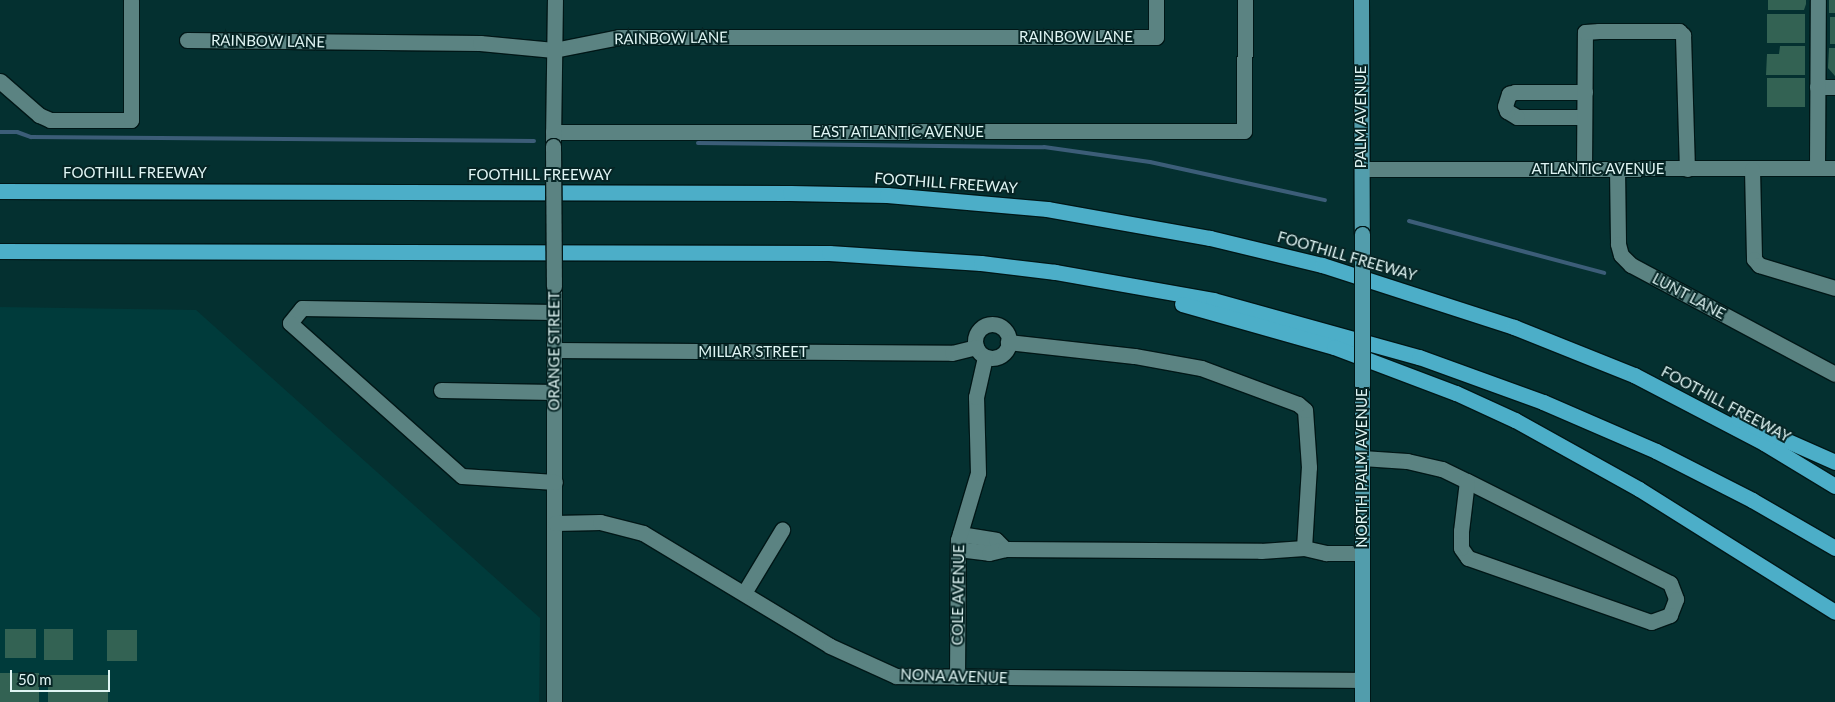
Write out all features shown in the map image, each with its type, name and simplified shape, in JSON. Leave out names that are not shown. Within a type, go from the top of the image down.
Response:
[{"type":"highway","name":"FOOTHILL FREEWAY","points":[[0,191],[800,193],[887,195],[1047,209],[1210,238],[1322,265],[1514,326],[1634,376],[1764,443],[1835,486]]},
{"type":"highway","points":[[0,251],[829,253],[971,262],[1054,272],[1222,302],[1419,357],[1543,402],[1656,451],[1752,500],[1835,548]]},
{"type":"highway","points":[[1054,272],[1227,315],[1334,347],[1456,393],[1572,450],[1835,612]]},
{"type":"highway","points":[[1634,376],[1835,462]]},
{"type":"main road","name":"PALM AVENUE","points":[[1361,0],[1362,234]]},
{"type":"main road","name":"NORTH PALM AVENUE","points":[[1362,234],[1362,702]]},
{"type":"street","points":[[0,81],[39,115],[50,120],[131,120],[131,0]]},
{"type":"street","name":"ORANGE STREET","points":[[554,702],[553,139],[555,0]]},
{"type":"street","name":"RAINBOW LANE","points":[[187,40],[480,44],[554,50],[619,37],[1156,37],[1156,0]]},
{"type":"street","name":"EAST ATLANTIC AVENUE","points":[[553,139],[1244,131],[1245,0]]},
{"type":"street","points":[[1817,168],[1818,0]]},
{"type":"street","points":[[1584,169],[1585,32],[1679,32],[1682,35],[1687,124],[1687,169]]},
{"type":"street","points":[[1817,87],[1835,87]]},
{"type":"street","points":[[1584,117],[1517,117],[1511,115],[1505,106],[1509,94],[1515,92],[1585,92]]},
{"type":"street","name":"ATLANTIC AVENUE","points":[[1362,169],[1835,168]]},
{"type":"street","name":"LUNT LANE","points":[[1617,169],[1618,244],[1621,254],[1631,265],[1835,374]]},
{"type":"street","points":[[1752,169],[1754,259],[1759,265],[1835,288]]},
{"type":"street","points":[[554,312],[375,311],[302,308],[290,323],[462,476],[555,482]]},
{"type":"street","points":[[986,326],[1001,328],[1008,342],[1000,356],[980,352],[978,332],[986,326]]},
{"type":"street","points":[[1008,342],[1125,354],[1201,368],[1298,404],[1305,410],[1309,467],[1304,548]]},
{"type":"street","name":"MILLAR STREET","points":[[554,350],[980,352]]},
{"type":"street","name":"COLE AVENUE","points":[[957,677],[958,549],[960,534],[978,473],[976,397],[980,352]]},
{"type":"street","points":[[441,390],[554,392]]},
{"type":"street","points":[[1362,458],[1407,461],[1442,469],[1467,481],[1670,583],[1676,599],[1670,614],[1651,622],[1468,558],[1461,548],[1461,531],[1467,481]]},
{"type":"street","name":"NONA AVENUE","points":[[555,523],[600,522],[643,533],[865,665],[896,676],[1362,680]]},
{"type":"street","points":[[744,592],[782,530]]},
{"type":"street","points":[[960,534],[996,540],[1005,549]]},
{"type":"street","points":[[958,549],[989,553],[1005,549],[1260,551],[1304,548],[1326,553],[1362,553]]},
{"type":"shaded area","points":[[0,307],[196,310],[540,618],[539,702],[0,702]]},
{"type":"building","points":[[1768,0],[1806,0],[1806,4],[1804,10],[1768,10]]},
{"type":"building","points":[[1829,0],[1835,0],[1835,13],[1829,13]]},
{"type":"building","points":[[1767,14],[1805,14],[1805,43],[1767,43]]},
{"type":"building","points":[[1830,17],[1835,17],[1835,44],[1830,44]]},
{"type":"building","points":[[1780,46],[1805,46],[1805,75],[1766,75],[1767,54],[1779,54]]},
{"type":"building","points":[[1829,48],[1835,48],[1835,76],[1828,68]]},
{"type":"building","points":[[1767,78],[1805,78],[1805,107],[1767,107]]},
{"type":"building","points":[[5,629],[36,629],[36,658],[5,658]]},
{"type":"building","points":[[44,629],[73,629],[73,660],[44,660]]},
{"type":"building","points":[[107,630],[137,630],[137,661],[107,661]]},
{"type":"building","points":[[0,673],[39,673],[39,702],[0,702]]},
{"type":"building","points":[[48,675],[108,675],[108,702],[48,702]]},
{"type":"waterway","points":[[0,132],[17,132],[31,137],[534,141]]},
{"type":"waterway","points":[[698,143],[1044,147],[1150,162],[1325,200]]},
{"type":"waterway","points":[[1409,221],[1604,273]]}]
